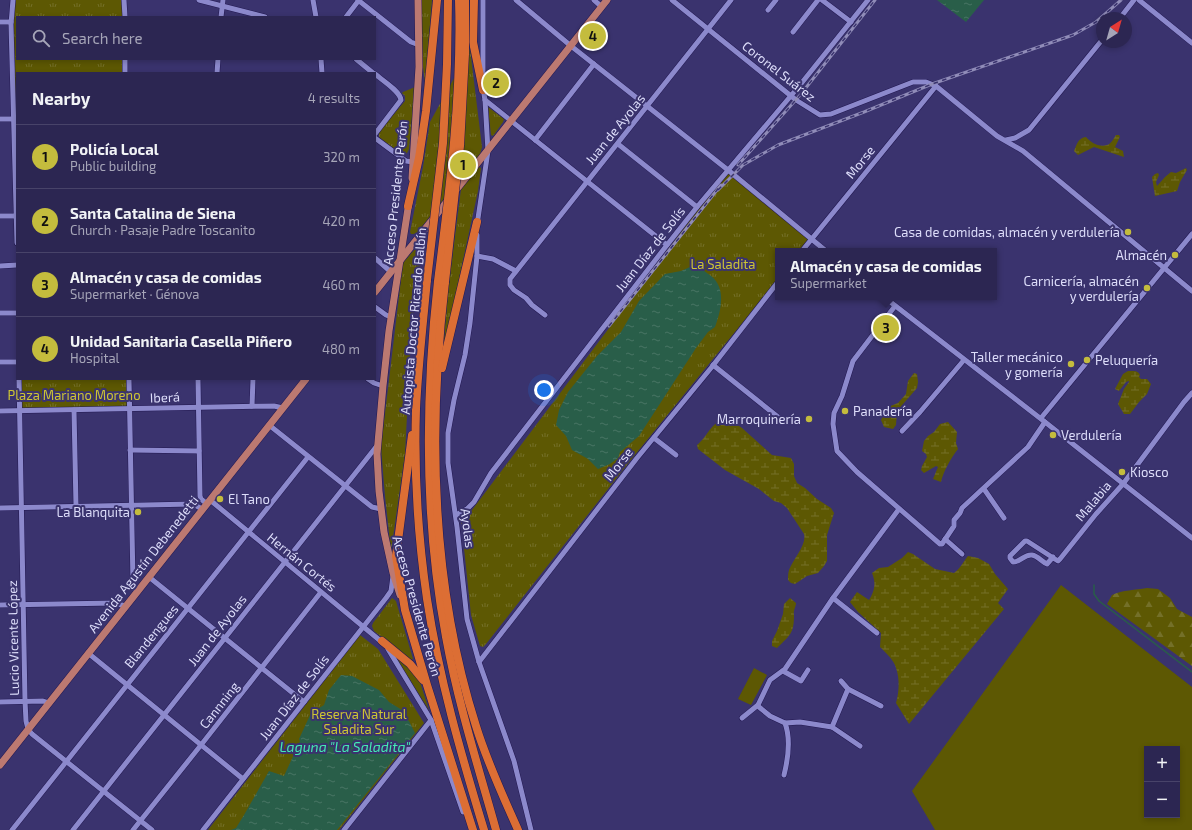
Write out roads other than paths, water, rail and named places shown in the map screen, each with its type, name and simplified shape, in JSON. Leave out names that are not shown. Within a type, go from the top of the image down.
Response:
[{"type":"highway","points":[[408,206],[419,158],[428,90],[436,0]]},
{"type":"highway","name":"Autopista Doctor Ricardo Balbín","points":[[448,0],[444,130],[427,280],[416,408],[419,522],[432,630],[450,714],[484,830]]},
{"type":"highway","name":"Autopista Doctor Ricardo Balbín","points":[[459,0],[459,65],[455,137],[442,282],[432,356],[429,458],[430,502],[434,553],[446,635],[453,670],[471,744],[496,830]]},
{"type":"highway","name":"Acceso Presidente Perón","points":[[465,0],[465,54],[461,133],[442,282],[436,410],[438,519],[453,630],[460,664],[476,726],[492,771],[518,830]]},
{"type":"highway","points":[[474,0],[473,42],[483,90]]},
{"type":"highway","points":[[436,410],[444,360],[477,222]]},
{"type":"highway","points":[[404,610],[396,556],[416,408]]},
{"type":"highway","name":"Acceso Presidente Perón","points":[[404,610],[473,830]]},
{"type":"highway","points":[[382,641],[415,668],[427,685]]},
{"type":"main road","name":"Acceso Presidente Perón","points":[[404,610],[393,574],[384,532],[378,476],[378,444],[391,317],[401,259],[413,162],[419,78],[418,0]]},
{"type":"main road","points":[[376,291],[607,0]]},
{"type":"main road","name":"Avenida Agustín Debenedetti","points":[[0,765],[305,380]]},
{"type":"street","points":[[0,119],[16,119],[11,22],[12,0]]},
{"type":"street","points":[[124,0],[124,16]]},
{"type":"street","points":[[199,0],[261,16]]},
{"type":"street","points":[[221,16],[223,0]]},
{"type":"street","points":[[313,0],[316,16]]},
{"type":"street","points":[[347,16],[359,0],[411,42],[419,46]]},
{"type":"street","name":"Ayolas","points":[[483,0],[483,90],[488,150],[477,222],[477,256],[470,323],[465,355],[448,432],[448,463],[456,515],[467,619],[514,761],[531,830]]},
{"type":"street","points":[[516,0],[571,46],[728,170],[822,248]]},
{"type":"street","points":[[594,0],[602,6]]},
{"type":"street","name":"Coronel Suárez","points":[[672,0],[815,113],[827,115],[913,82],[922,81],[936,86],[997,136],[1006,140],[1022,151],[1192,292]]},
{"type":"street","name":"Juan de Ayolas","points":[[545,315],[532,305],[526,298],[511,288],[509,282],[510,279],[731,0]]},
{"type":"street","points":[[768,10],[776,0]]},
{"type":"street","points":[[793,32],[818,0]]},
{"type":"street","points":[[822,0],[851,22]]},
{"type":"street","name":"Juan Díaz de Solís","points":[[456,515],[467,509],[474,502],[495,468],[667,245],[868,0]]},
{"type":"street","points":[[1125,12],[1134,0]]},
{"type":"street","points":[[1138,0],[1192,43]]},
{"type":"street","points":[[0,22],[11,22]]},
{"type":"street","points":[[1006,140],[1015,138],[1029,130],[1096,47]]},
{"type":"street","points":[[125,60],[125,72]]},
{"type":"street","points":[[217,72],[218,60]]},
{"type":"street","points":[[321,60],[322,72]]},
{"type":"street","points":[[357,60],[372,72]]},
{"type":"street","points":[[535,140],[594,64]]},
{"type":"street","points":[[376,76],[399,93],[401,100],[376,133]]},
{"type":"street","name":"Morse","points":[[804,248],[936,86]]},
{"type":"street","points":[[485,100],[667,245]]},
{"type":"street","points":[[376,139],[406,161],[413,162]]},
{"type":"street","points":[[618,144],[697,207]]},
{"type":"street","points":[[0,216],[16,216]]},
{"type":"street","points":[[896,306],[853,361],[842,396],[834,414],[833,424],[837,451],[857,472],[899,510],[940,544],[954,526],[954,520],[962,508],[1028,448],[1043,420],[1192,234]]},
{"type":"street","points":[[477,256],[493,259],[516,271]]},
{"type":"street","points":[[376,259],[391,272]]},
{"type":"street","points":[[0,266],[16,265]]},
{"type":"street","name":"Morse","points":[[480,662],[654,438],[775,286]]},
{"type":"street","points":[[888,300],[1192,538]]},
{"type":"street","points":[[376,308],[391,317]]},
{"type":"street","points":[[0,313],[16,313]]},
{"type":"street","points":[[902,431],[964,360]]},
{"type":"street","points":[[0,362],[16,362]]},
{"type":"street","points":[[713,365],[783,421]]},
{"type":"street","name":"Lucio Vicente López","points":[[19,380],[25,701],[28,729]]},
{"type":"street","points":[[129,380],[132,582],[137,592]]},
{"type":"street","points":[[130,450],[199,451],[198,380]]},
{"type":"street","points":[[252,406],[253,380]]},
{"type":"street","points":[[369,380],[376,385],[383,386]]},
{"type":"street","name":"Malabia","points":[[1053,558],[1047,564],[1031,555],[1027,555],[1017,562],[1013,562],[1010,556],[1025,541],[1053,558],[1060,560],[1096,514],[1123,484],[1192,393]]},
{"type":"street","name":"Iberá","points":[[0,411],[252,406],[274,406],[283,408]]},
{"type":"street","points":[[74,410],[76,506]]},
{"type":"street","points":[[269,426],[372,507],[381,509]]},
{"type":"street","points":[[654,438],[676,455]]},
{"type":"street","name":"Juan de Ayolas","points":[[73,830],[284,562],[374,451],[378,444]]},
{"type":"street","name":"Hernán Cortés","points":[[199,451],[201,499],[206,504],[248,532],[382,641],[392,655],[431,720],[469,830]]},
{"type":"street","name":"Blandengues","points":[[12,830],[126,684],[308,457]]},
{"type":"street","points":[[984,489],[1004,518]]},
{"type":"street","name":"Hernán Cortés","points":[[0,508],[206,504]]},
{"type":"street","points":[[742,718],[758,705],[770,680],[783,671],[833,598],[899,510]]},
{"type":"street","points":[[945,539],[962,554]]},
{"type":"street","name":"Juan Díaz de Solís","points":[[203,830],[389,594],[392,586],[393,574]]},
{"type":"street","points":[[148,577],[304,702]]},
{"type":"street","name":"Cannning","points":[[133,830],[321,592]]},
{"type":"street","points":[[833,598],[877,633]]},
{"type":"street","points":[[0,605],[115,603],[125,606]]},
{"type":"street","points":[[88,653],[244,779]]},
{"type":"street","points":[[783,671],[801,681],[808,670]]},
{"type":"street","points":[[842,681],[848,689],[881,706]]},
{"type":"street","points":[[832,727],[848,689]]},
{"type":"street","points":[[0,702],[49,702]]},
{"type":"street","points":[[758,705],[770,716],[785,723],[800,722],[832,727],[860,746]]},
{"type":"street","points":[[344,830],[431,720]]},
{"type":"street","points":[[784,775],[787,764],[788,746],[788,735],[785,723]]},
{"type":"street","points":[[28,729],[32,734],[152,830]]},
{"type":"water","points":[[937,0],[984,0],[966,22]]},
{"type":"water","points":[[690,267],[697,267],[703,270],[718,284],[721,305],[715,327],[708,332],[696,348],[639,436],[620,452],[618,458],[610,464],[598,469],[588,459],[572,450],[566,436],[556,425],[559,410],[568,392],[597,356],[621,332],[639,301],[665,274],[681,271]]},
{"type":"water","name":"Laguna \"La Saladita\"","points":[[341,675],[352,676],[379,690],[389,702],[402,710],[404,716],[409,721],[415,733],[337,830],[231,830],[236,828],[269,771],[284,776],[311,713],[324,705],[329,690]]},
{"type":"waterway","points":[[1094,585],[1094,594],[1099,601],[1192,672]]},
{"type":"railway","points":[[738,165],[801,94],[875,0]]},
{"type":"railway","points":[[718,190],[743,165],[778,145],[932,84],[1073,35],[1096,22],[1121,0]]},
{"type":"railway","points":[[609,326],[721,185]]},
{"type":"place","name":"Unidad Sanitaria Casella Piñero","points":[[593,36]]},
{"type":"place","name":"Santa Catalina de Siena","points":[[496,83]]},
{"type":"place","name":"Policía Local","points":[[463,165]]},
{"type":"place","name":"Casa de comidas, almacén y verdulería","points":[[1128,232]]},
{"type":"place","name":"Almacén","points":[[1175,255]]},
{"type":"place","name":"Carnicería, almacén y verdulería","points":[[1147,288]]},
{"type":"place","name":"Almacén y casa de comidas","points":[[886,328]]},
{"type":"place","name":"Peluquería","points":[[1087,360]]},
{"type":"place","name":"Taller mecánico y gomería","points":[[1071,364]]},
{"type":"place","name":"Panadería","points":[[845,411]]},
{"type":"place","name":"Marroquinería","points":[[809,419]]},
{"type":"place","name":"Verdulería","points":[[1053,435]]},
{"type":"place","name":"Kiosco","points":[[1122,472]]},
{"type":"place","name":"El Tano","points":[[220,499]]},
{"type":"place","name":"La Blanquita","points":[[138,512]]},
{"type":"park label","name":"La Saladita","points":[[723,264]]},
{"type":"park label","name":"Plaza Mariano Moreno","points":[[74,395]]},
{"type":"park label","name":"Reserva Natural Saladita Sur","points":[[359,722]]}]
